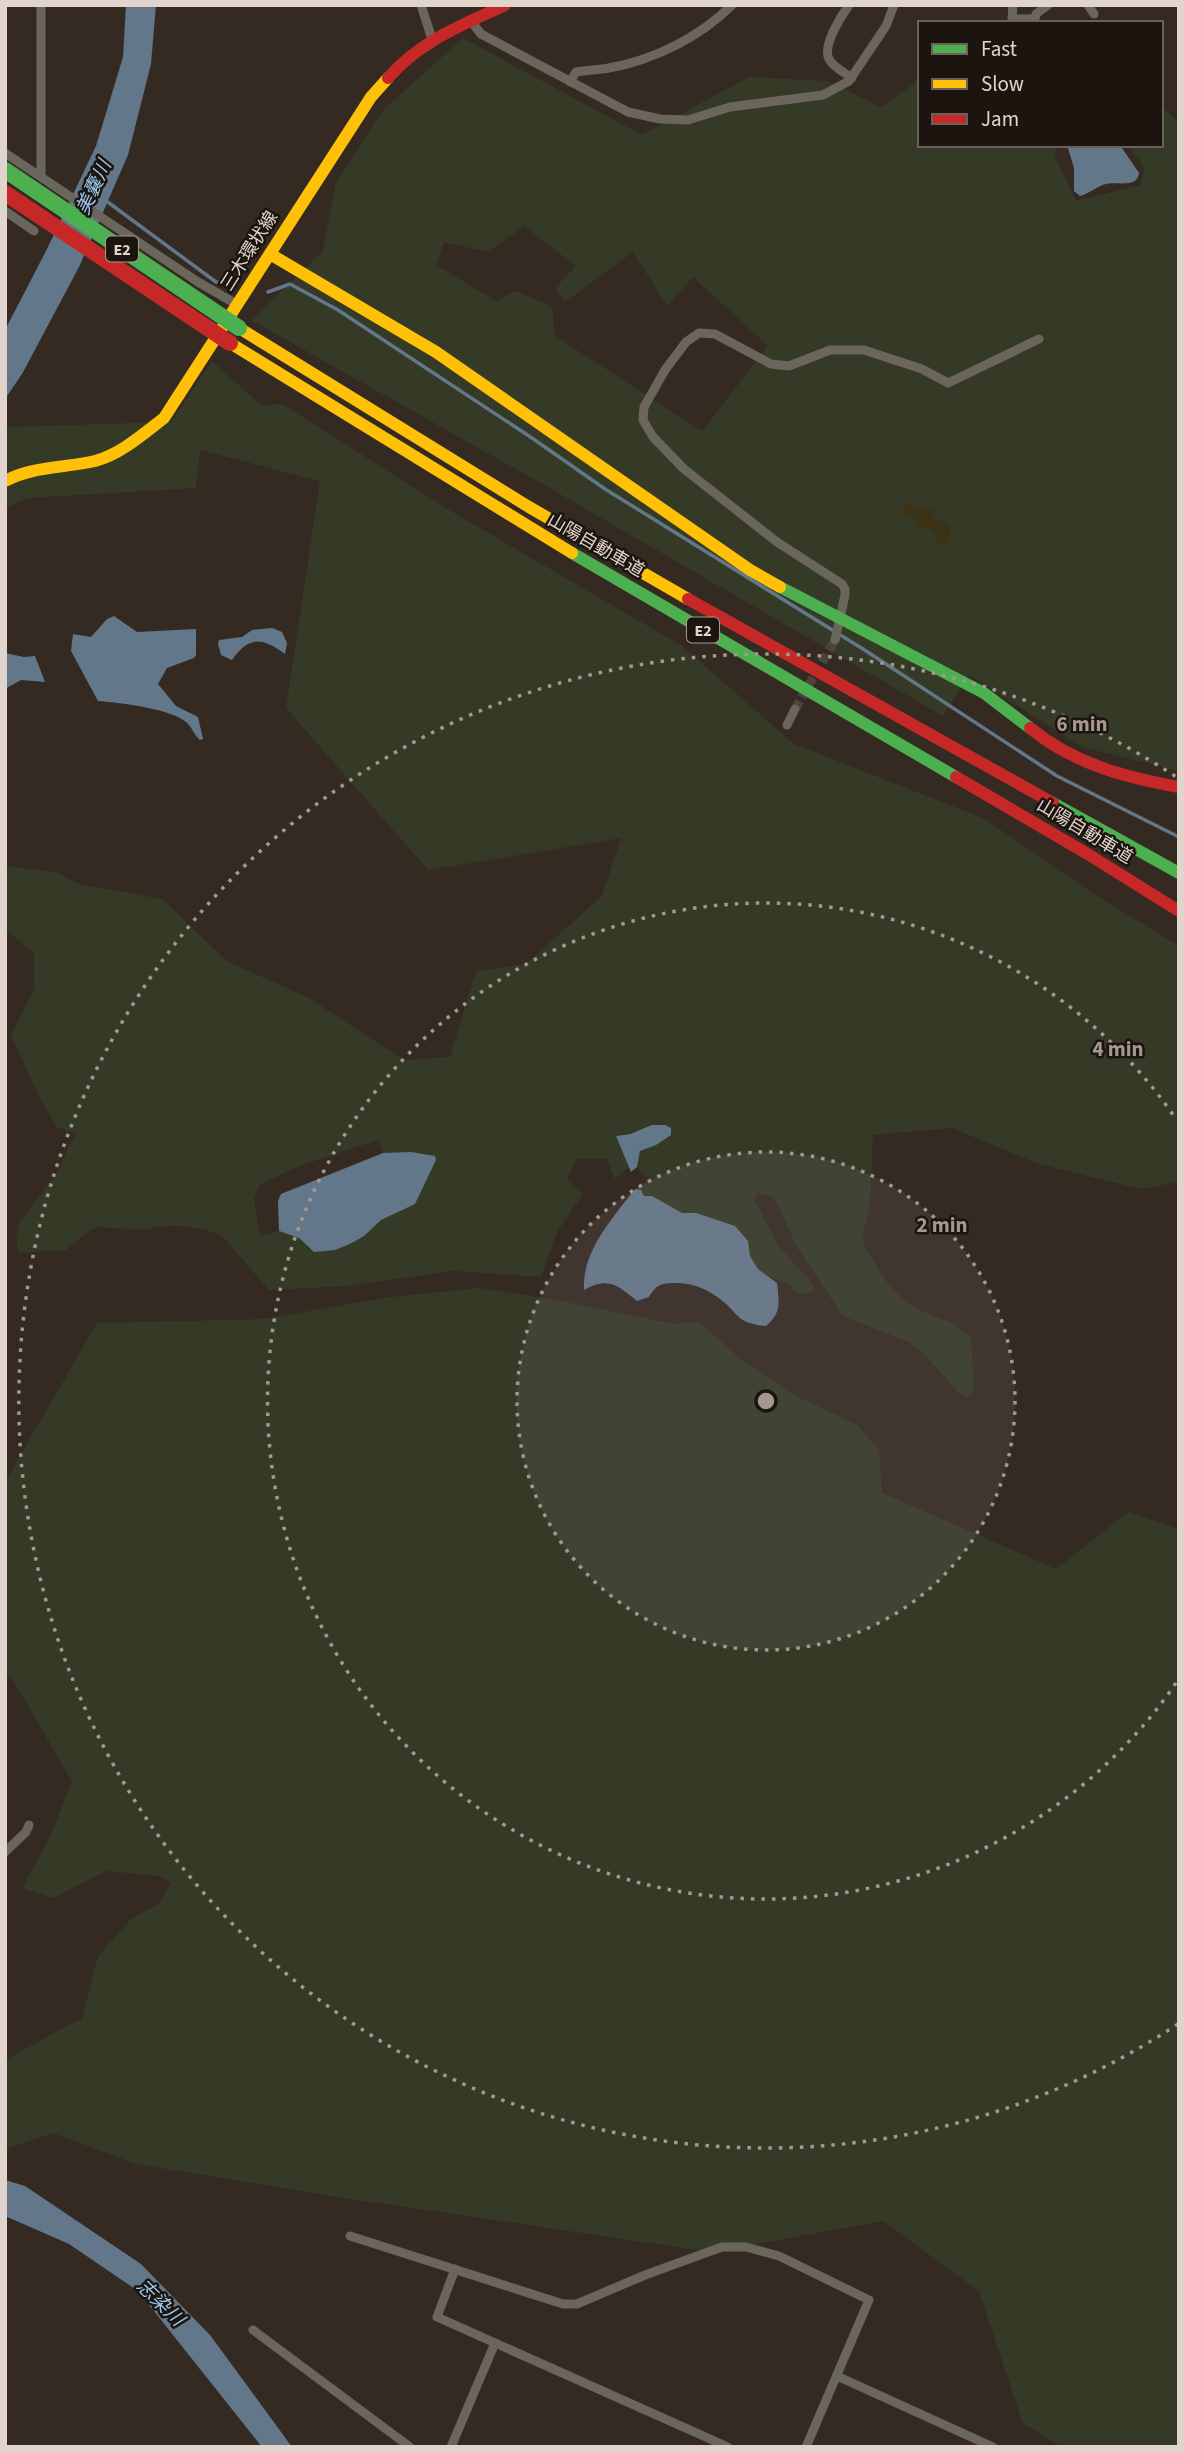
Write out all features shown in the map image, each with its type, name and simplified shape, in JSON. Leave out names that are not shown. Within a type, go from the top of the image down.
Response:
[{"type":"main road","name":"三木環状線","points":[[5,481],[35,471],[98,460],[133,442],[164,418],[371,97],[402,62],[432,39],[505,5]]},
{"type":"main road","name":"山陽自動車道","points":[[5,170],[239,328],[565,528],[756,638],[1179,873]]},
{"type":"main road","name":"山陽自動車道","points":[[5,192],[230,343],[528,527],[1086,853],[1179,911]]},
{"type":"main road","points":[[270,254],[436,352],[791,595],[975,687],[1059,749],[1087,763],[1136,779],[1179,787]]},
{"type":"street","points":[[41,5],[41,176]]},
{"type":"street","points":[[421,5],[432,39]]},
{"type":"street","points":[[570,82],[576,72],[607,69],[675,46],[719,17],[732,5]]},
{"type":"street","points":[[849,5],[839,19],[827,50],[832,64],[852,78]]},
{"type":"street","points":[[471,21],[481,34],[628,113],[660,119],[688,120],[730,107],[823,94],[852,78],[886,26],[894,5]]},
{"type":"street","points":[[1013,5],[1012,19],[1034,21],[1036,14],[1048,5]]},
{"type":"street","points":[[5,153],[116,229],[238,305]]},
{"type":"street","points":[[5,211],[34,231]]},
{"type":"street","points":[[835,640],[845,595],[842,584],[777,542],[684,469],[648,429],[643,420],[644,407],[665,370],[687,342],[699,333],[715,334],[771,364],[789,366],[830,351],[864,351],[922,369],[948,383],[1039,339]]},
{"type":"street","points":[[787,725],[796,709]]},
{"type":"street","points":[[5,1852],[26,1832],[29,1825]]},
{"type":"street","points":[[350,2235],[563,2304],[577,2304],[645,2275],[722,2247],[746,2247],[779,2256],[869,2300],[806,2447]]},
{"type":"street","points":[[455,2269],[437,2317],[728,2447]]},
{"type":"street","points":[[253,2330],[410,2447]]},
{"type":"street","points":[[451,2447],[495,2343]]},
{"type":"street","points":[[837,2376],[993,2447]]},
{"type":"green space","points":[[463,38],[642,135],[749,77],[827,81],[881,107],[918,80],[918,147],[1056,147],[1055,156],[1076,201],[1140,185],[1145,168],[1129,147],[1163,147],[1163,107],[1179,124],[1179,771],[1082,747],[969,675],[943,716],[553,490],[251,320],[323,251],[335,185],[383,110]],"holes":[[[524,226],[576,266],[555,288],[565,302],[633,252],[667,306],[693,277],[768,346],[702,431],[555,336],[552,306],[516,291],[496,301],[436,265],[444,242],[488,252]]]},
{"type":"green space","points":[[212,361],[261,405],[282,404],[449,510],[682,646],[794,744],[983,818],[1099,897],[1179,946],[1179,1182],[1140,1189],[1039,1164],[952,1128],[873,1135],[870,1203],[863,1234],[865,1248],[886,1281],[903,1300],[923,1312],[953,1323],[971,1338],[974,1392],[967,1397],[959,1393],[923,1353],[909,1342],[841,1313],[797,1247],[772,1196],[757,1193],[754,1200],[779,1247],[812,1283],[814,1291],[798,1294],[787,1282],[771,1278],[758,1270],[750,1256],[747,1241],[696,1213],[682,1213],[652,1196],[644,1197],[641,1190],[635,1189],[649,1179],[637,1167],[639,1151],[656,1145],[665,1125],[617,1136],[629,1167],[615,1179],[607,1159],[576,1159],[567,1179],[583,1194],[557,1232],[541,1277],[454,1271],[346,1286],[269,1290],[224,1238],[197,1228],[175,1226],[147,1230],[98,1227],[90,1230],[66,1250],[19,1253],[16,1238],[19,1223],[59,1170],[76,1134],[57,1127],[39,1096],[11,1035],[34,989],[34,953],[5,929],[5,866],[59,873],[78,884],[162,899],[227,961],[309,998],[404,1060],[450,1057],[476,971],[526,964],[602,896],[621,838],[428,870],[286,708],[320,481],[200,450],[196,488],[28,498],[5,508],[5,427],[171,422]],"holes":[[[378,1140],[383,1153],[428,1154],[436,1160],[415,1204],[381,1220],[364,1236],[335,1250],[310,1250],[299,1238],[279,1231],[260,1236],[254,1200],[259,1185],[299,1166]]]},
{"type":"green space","points":[[480,1288],[674,1324],[699,1322],[744,1362],[800,1398],[857,1425],[879,1450],[882,1493],[1056,1569],[1128,1512],[1179,1529],[1179,2447],[1062,2447],[1023,2423],[979,2291],[883,2221],[712,2252],[331,2196],[136,2164],[53,2133],[5,2149],[5,2060],[82,2018],[98,1956],[130,1920],[160,1903],[171,1882],[159,1876],[106,1871],[53,1898],[22,1888],[50,1837],[72,1781],[11,1677],[5,1677],[5,1482],[97,1323],[263,1319],[391,1297]]},
{"type":"sand","points":[[911,502],[917,509],[921,506],[933,510],[936,521],[949,525],[951,538],[948,544],[937,543],[934,530],[921,528],[914,517],[906,517],[902,512],[904,505]]},
{"type":"water","name":"美嚢川","points":[[126,5],[156,5],[151,64],[128,155],[79,267],[22,374],[5,399],[5,330],[96,146],[123,57]]},
{"type":"water","points":[[1068,147],[1121,147],[1139,173],[1131,183],[1110,183],[1080,196],[1074,191],[1074,168]]},
{"type":"water","points":[[114,616],[137,632],[196,629],[194,658],[167,668],[158,684],[176,706],[198,717],[203,739],[198,738],[186,722],[169,713],[98,701],[71,651],[73,634],[91,637],[107,619]]},
{"type":"water","points":[[272,628],[282,632],[287,643],[285,654],[263,642],[257,642],[244,646],[232,660],[221,655],[219,640],[242,637],[252,630]]},
{"type":"water","points":[[5,653],[35,656],[45,682],[21,680],[5,689]]},
{"type":"water","points":[[652,1125],[671,1128],[671,1135],[640,1151],[637,1167],[631,1172],[616,1136],[630,1134]]},
{"type":"water","points":[[411,1152],[435,1156],[436,1160],[415,1204],[381,1220],[364,1236],[335,1250],[314,1252],[299,1238],[279,1231],[278,1201],[281,1194],[383,1153]]},
{"type":"water","points":[[635,1189],[641,1190],[644,1196],[652,1196],[682,1213],[696,1213],[735,1226],[748,1241],[750,1256],[758,1269],[777,1283],[778,1307],[775,1316],[766,1326],[746,1322],[714,1294],[689,1284],[662,1284],[649,1297],[637,1301],[618,1287],[607,1283],[584,1290],[593,1249]]},
{"type":"water","name":"志染川","points":[[5,2180],[25,2186],[141,2264],[210,2335],[292,2447],[262,2447],[138,2291],[69,2244],[5,2216]]},
{"type":"waterway","name":"美嚢川","points":[[105,200],[216,282],[237,283]]},
{"type":"waterway","points":[[268,292],[290,284],[338,310],[605,489],[863,649],[1057,776],[1179,837]]},
{"type":"tunnel","points":[[795,709],[835,640]]},
{"type":"traffic: fast","points":[[5,170],[239,328]]},
{"type":"traffic: fast","points":[[572,553],[956,777]]},
{"type":"traffic: fast","points":[[780,587],[984,693],[1030,728]]},
{"type":"traffic: fast","points":[[1053,803],[1179,873]]},
{"type":"traffic: slow","points":[[5,481],[27,473],[105,458],[131,443],[164,418],[371,97],[388,78]]},
{"type":"traffic: slow","points":[[270,254],[436,352],[750,570],[780,587]]},
{"type":"traffic: slow","points":[[239,328],[529,507],[688,599]]},
{"type":"traffic: slow","points":[[230,343],[572,553]]},
{"type":"traffic: jam","points":[[388,78],[428,44],[505,5]]},
{"type":"traffic: jam","points":[[5,193],[230,343]]},
{"type":"traffic: jam","points":[[688,599],[1053,803]]},
{"type":"traffic: jam","points":[[1030,728],[1082,760],[1139,779],[1179,787]]},
{"type":"traffic: jam","points":[[956,777],[1179,911]]}]
